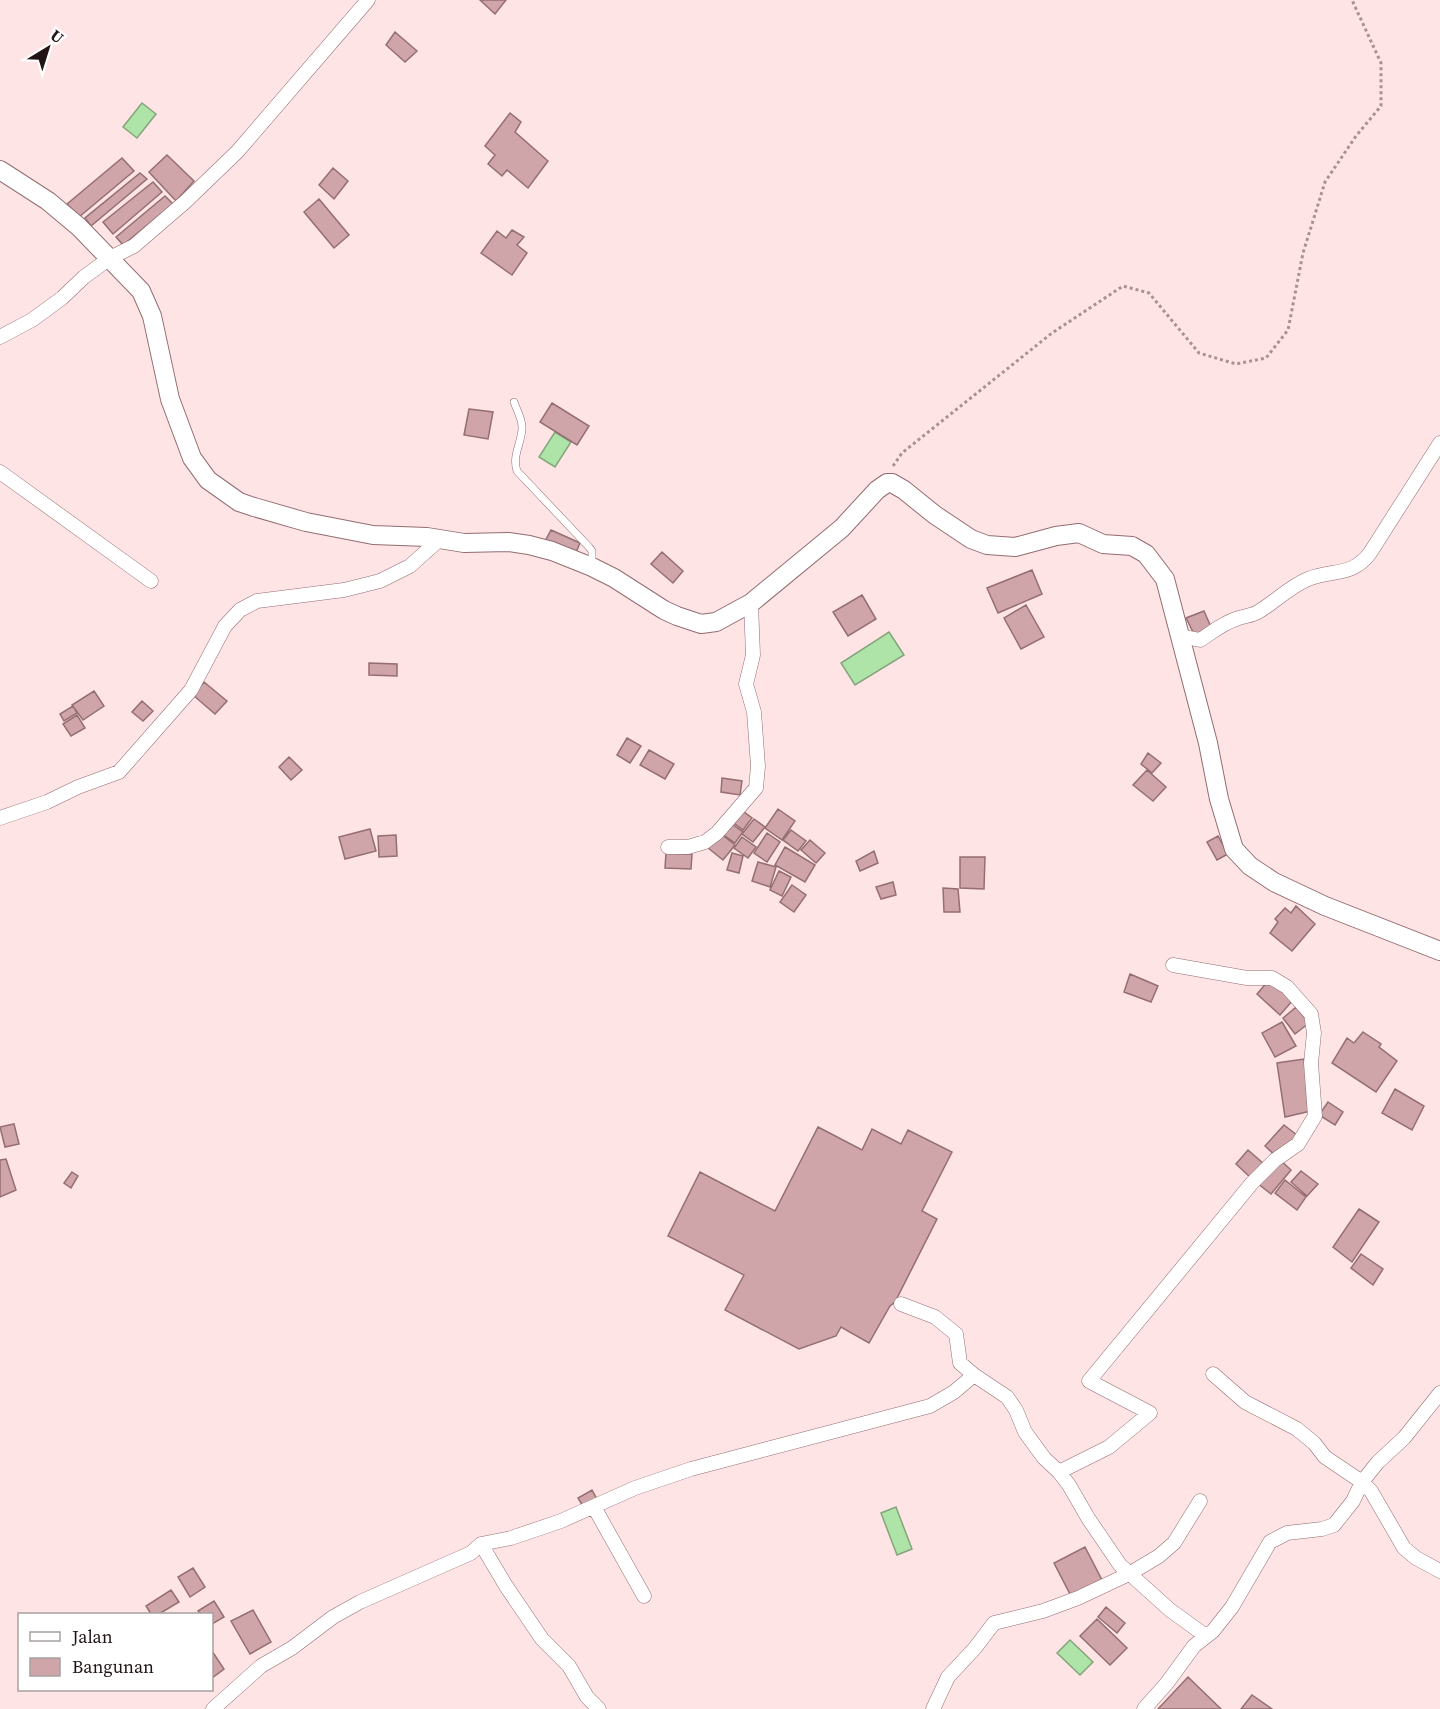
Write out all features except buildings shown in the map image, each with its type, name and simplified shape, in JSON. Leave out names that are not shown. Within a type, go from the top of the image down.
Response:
[{"type":"street","points":[[0,337],[32,320],[110,258],[134,246],[185,202],[237,152],[368,0]]},
{"type":"street","points":[[0,170],[61,211],[134,283],[148,305],[177,421],[192,458],[208,480],[239,502],[306,522],[373,535],[440,539],[464,543],[508,542],[552,551],[614,578],[664,610],[701,624],[716,622],[751,603],[842,528],[882,485],[892,483],[910,494],[948,525],[971,539],[987,545],[1016,546],[1079,533],[1103,544],[1132,546],[1146,554],[1165,579],[1208,743],[1219,799],[1228,833],[1238,855],[1274,882],[1325,906],[1440,951]]},
{"type":"street","points":[[1180,636],[1200,640],[1235,619],[1259,612],[1284,592],[1307,580],[1345,572],[1363,562],[1440,443]]},
{"type":"street","points":[[0,472],[151,581]]},
{"type":"street","points":[[0,818],[47,802],[78,787],[119,772],[125,767],[191,690],[225,626],[247,605],[369,585],[410,566],[440,539]]},
{"type":"street","points":[[668,847],[688,847],[705,842],[717,833],[756,788],[758,766],[754,712],[746,684],[753,655],[751,603]]},
{"type":"street","points":[[1059,1472],[1109,1447],[1150,1413],[1089,1381],[1252,1183],[1275,1160],[1298,1144],[1315,1116],[1311,1063],[1314,1033],[1311,1014],[1287,987],[1272,978],[1247,978],[1173,965]]},
{"type":"street","points":[[901,1304],[935,1317],[956,1334],[960,1363],[1007,1397],[1016,1410],[1024,1432],[1044,1458],[1059,1472],[1110,1552],[1129,1574],[1170,1610],[1206,1636]]},
{"type":"street","points":[[1213,1374],[1245,1402],[1297,1429],[1314,1443],[1325,1457],[1362,1482],[1371,1491],[1404,1548],[1416,1558],[1440,1571]]},
{"type":"street","points":[[213,1709],[261,1666],[292,1648],[333,1617],[360,1602],[471,1553],[481,1544],[511,1538],[594,1507],[635,1488],[691,1469],[930,1406],[954,1392],[974,1375]]},
{"type":"street","points":[[1144,1709],[1167,1683],[1194,1646],[1213,1631],[1232,1606],[1270,1542],[1287,1533],[1322,1529],[1334,1525],[1353,1501],[1362,1482],[1378,1462],[1404,1438],[1440,1393]]},
{"type":"street","points":[[933,1709],[948,1677],[994,1623],[1056,1607],[1129,1574],[1159,1556],[1173,1543],[1200,1501]]},
{"type":"street","points":[[594,1507],[644,1596]]},
{"type":"street","points":[[481,1544],[542,1639],[569,1666],[586,1697],[599,1709]]},
{"type":"lane","points":[[514,402],[522,429],[515,458],[518,471],[589,547],[592,551],[592,567]]},
{"type":"path","points":[[892,483],[890,472],[902,453],[1052,333],[1124,286],[1149,293],[1199,353],[1236,364],[1266,358],[1288,330],[1303,253],[1325,182],[1356,135],[1381,106],[1381,63],[1352,0]]},
{"type":"shaded area","points":[[142,103],[156,114],[137,138],[123,127]]},
{"type":"shaded area","points":[[555,432],[571,442],[555,467],[539,457]]},
{"type":"shaded area","points":[[889,632],[904,655],[855,685],[841,663]]},
{"type":"shaded area","points":[[896,1507],[912,1549],[897,1555],[881,1513]]},
{"type":"shaded area","points":[[1070,1640],[1093,1662],[1080,1675],[1057,1653]]}]
